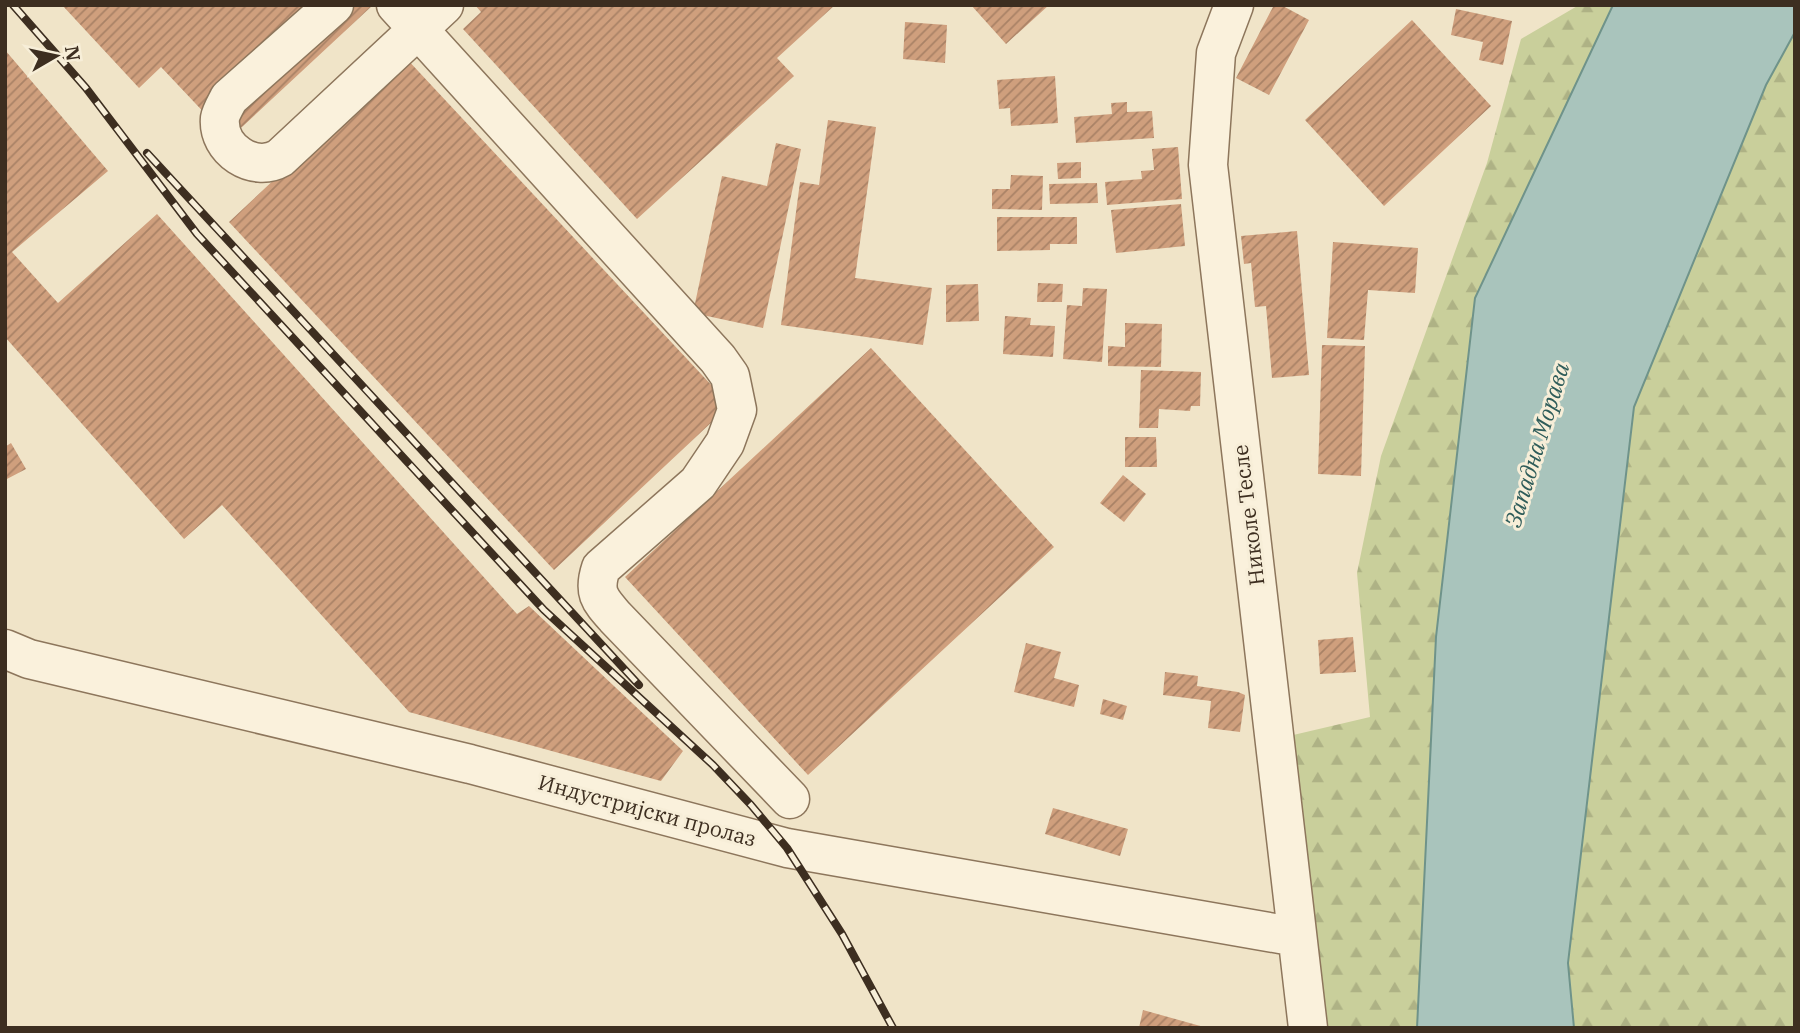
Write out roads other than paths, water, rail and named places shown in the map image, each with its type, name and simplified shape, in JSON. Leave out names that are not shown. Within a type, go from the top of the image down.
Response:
[{"type":"street","points":[[334,5],[229,98],[220,116],[226,142],[242,158],[258,164],[266,164],[280,158],[419,13],[718,359],[730,376],[737,410],[726,443],[698,484],[601,568],[596,583],[597,593],[615,617],[790,799]]},
{"type":"street","name":"Николе Тесле","points":[[1234,5],[1216,53],[1208,165],[1308,1028]]},
{"type":"street","name":"Индустријски пролаз","points":[[5,649],[29,659],[470,764],[787,848],[1297,937]]},
{"type":"water","name":"Западна Морава","points":[[1613,5],[1795,5],[1795,32],[1766,85],[1634,407],[1568,963],[1574,1028],[1417,1028],[1436,637],[1475,298]]},
{"type":"railway","points":[[13,5],[86,88],[197,234],[544,610],[713,765],[751,805],[787,848],[842,934],[893,1028]]},
{"type":"railway","points":[[147,153],[639,685]]}]
